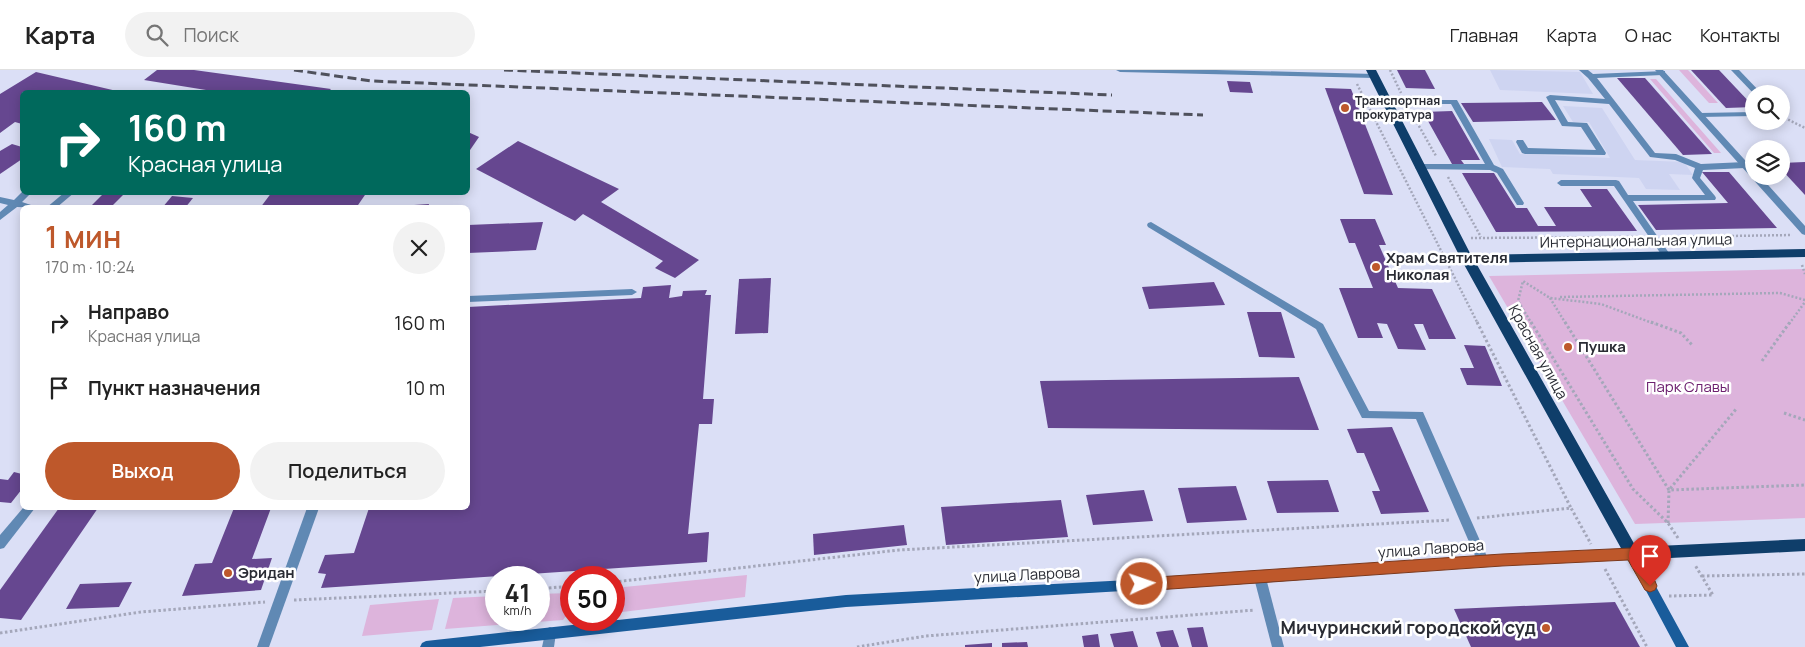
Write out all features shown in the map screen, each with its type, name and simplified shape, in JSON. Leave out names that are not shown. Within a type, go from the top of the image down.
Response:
[{"type":"main road","name":"Красная улица","points":[[1372,73],[1467,259],[1683,647]]},
{"type":"main road","name":"Интернациональная улица","points":[[1467,259],[1805,253]]},
{"type":"main road","points":[[1632,554],[1805,545]]},
{"type":"main road","name":"улица Лаврова","points":[[426,647],[846,601],[1260,578],[1597,554],[1632,554]]},
{"type":"street","points":[[1120,70],[1353,76],[1372,73]]},
{"type":"street","points":[[1582,70],[1591,76],[1653,155],[1676,157],[1700,167],[1745,165]]},
{"type":"street","points":[[1735,70],[1749,85]]},
{"type":"street","points":[[1591,76],[1661,72],[1745,165]]},
{"type":"street","points":[[1520,142],[1525,152],[1602,153],[1584,125],[1565,124],[1550,97],[1611,102]]},
{"type":"street","points":[[1386,102],[1454,102],[1491,167]]},
{"type":"street","points":[[1700,115],[1745,114]]},
{"type":"street","points":[[1419,167],[1491,167],[1500,171],[1520,204]]},
{"type":"street","points":[[1626,198],[1712,198],[1696,178],[1700,167]]},
{"type":"street","points":[[1561,183],[1616,183],[1666,255]]},
{"type":"street","points":[[1761,185],[1801,234]]},
{"type":"street","points":[[0,217],[24,195]]},
{"type":"street","points":[[54,205],[67,195]]},
{"type":"street","points":[[0,200],[20,205]]},
{"type":"street","points":[[1151,225],[1320,327],[1366,415],[1419,415],[1483,561]]},
{"type":"street","points":[[470,299],[632,292]]},
{"type":"street","points":[[0,544],[27,510]]},
{"type":"street","points":[[263,647],[312,510]]},
{"type":"street","points":[[1260,578],[1278,647]]},
{"type":"street","points":[[548,647],[550,633]]},
{"type":"path","points":[[1353,76],[1571,508],[1648,647]]},
{"type":"path","points":[[1790,120],[1805,128]]},
{"type":"path","points":[[1434,238],[1801,234]]},
{"type":"path","points":[[1656,597],[1713,595],[1668,523],[1634,489],[1518,300],[1523,281],[1550,298],[1601,304],[1682,333],[1693,346]]},
{"type":"path","points":[[1550,298],[1780,293],[1805,301],[1762,361]]},
{"type":"path","points":[[1550,298],[1669,490],[1668,523]]},
{"type":"path","points":[[1669,490],[1737,408]]},
{"type":"path","points":[[1784,413],[1805,420]]},
{"type":"path","points":[[1669,490],[1805,485]]},
{"type":"path","points":[[625,581],[899,550],[1464,519],[1571,508]]},
{"type":"path","points":[[1701,576],[1805,574]]},
{"type":"path","points":[[0,633],[141,612],[279,601],[485,592]]},
{"type":"path","points":[[858,647],[926,636],[1268,609]]},
{"type":"shaded area","points":[[1490,70],[1580,72],[1593,94],[1500,90]]},
{"type":"shaded area","points":[[1563,106],[1602,108],[1635,160],[1684,162],[1693,175],[1669,174],[1680,190],[1646,189],[1639,178],[1553,174],[1550,169],[1502,167],[1489,139],[1512,140],[1520,154],[1610,158],[1589,122],[1573,122]]},
{"type":"green space","points":[[1679,70],[1688,70],[1718,103],[1709,103]]},
{"type":"green space","points":[[1650,79],[1656,79],[1721,153],[1714,153]]},
{"type":"green space","name":"Парк Славы","points":[[1805,269],[1805,518],[1635,524],[1489,276]]},
{"type":"green space","points":[[747,575],[745,597],[625,612],[625,587]]},
{"type":"green space","points":[[560,593],[560,620],[550,621],[550,594]]},
{"type":"green space","points":[[485,597],[485,626],[445,629],[453,598]]},
{"type":"green space","points":[[439,599],[432,630],[362,636],[370,605]]},
{"type":"building","points":[[157,70],[194,70],[331,89],[206,90],[144,80]]},
{"type":"building","points":[[1397,70],[1425,70],[1435,89],[1406,88]]},
{"type":"building","points":[[1691,70],[1719,70],[1745,97],[1745,107],[1726,108]]},
{"type":"building","points":[[36,72],[112,90],[20,90],[20,123],[15,122],[0,133],[0,94]]},
{"type":"building","points":[[1617,78],[1645,78],[1712,154],[1683,155]]},
{"type":"building","points":[[1227,81],[1250,82],[1253,93],[1230,92]]},
{"type":"building","points":[[1325,88],[1351,89],[1393,195],[1364,194]]},
{"type":"building","points":[[1542,102],[1556,120],[1473,122],[1461,103]]},
{"type":"building","points":[[1452,111],[1480,160],[1461,160],[1464,164],[1452,164],[1423,112]]},
{"type":"building","points":[[470,133],[479,137],[470,150]]},
{"type":"building","points":[[518,141],[619,189],[601,202],[699,260],[675,278],[655,268],[663,261],[583,214],[575,221],[476,169]]},
{"type":"building","points":[[12,144],[20,146],[20,160],[0,174],[0,151]]},
{"type":"building","points":[[1805,162],[1805,195],[1790,179],[1790,163]]},
{"type":"building","points":[[1702,172],[1729,172],[1777,228],[1656,230],[1638,205],[1728,203]]},
{"type":"building","points":[[1462,173],[1494,173],[1516,208],[1527,208],[1538,226],[1556,226],[1544,207],[1592,207],[1580,189],[1607,189],[1637,231],[1496,232]]},
{"type":"building","points":[[102,195],[123,195],[113,205],[92,205]]},
{"type":"building","points":[[270,195],[365,195],[358,205],[262,205]]},
{"type":"building","points":[[172,196],[193,198],[187,205],[164,205]]},
{"type":"building","name":"Храм Святителя Николая","points":[[1340,219],[1375,219],[1386,245],[1379,245],[1398,288],[1432,289],[1456,339],[1429,339],[1423,324],[1414,324],[1426,350],[1398,349],[1387,324],[1377,323],[1383,338],[1358,338],[1339,288],[1373,288],[1355,243],[1349,243]]},
{"type":"building","points":[[543,222],[536,250],[470,253],[470,225]]},
{"type":"building","points":[[771,278],[768,333],[735,334],[739,279]]},
{"type":"building","points":[[1214,282],[1225,305],[1149,309],[1142,287]]},
{"type":"building","points":[[671,285],[669,298],[682,296],[683,291],[707,290],[705,295],[711,295],[703,399],[714,399],[712,424],[699,424],[688,534],[709,532],[707,562],[625,568],[625,566],[560,566],[560,572],[550,573],[550,566],[485,566],[485,577],[321,588],[326,574],[318,573],[325,555],[354,553],[368,510],[470,510],[470,307],[641,298],[643,287]]},
{"type":"building","points":[[1247,312],[1281,312],[1295,358],[1259,357]]},
{"type":"building","points":[[1464,345],[1485,346],[1502,386],[1467,385],[1460,368],[1474,368]]},
{"type":"building","points":[[1299,377],[1319,430],[1048,428],[1040,381]]},
{"type":"building","points":[[1392,427],[1429,512],[1381,514],[1372,491],[1380,491],[1364,453],[1357,453],[1347,429]]},
{"type":"building","points":[[14,472],[20,474],[20,492],[11,503],[0,502],[0,479],[8,480]]},
{"type":"building","points":[[1328,480],[1339,512],[1277,513],[1267,481]]},
{"type":"building","points":[[1236,486],[1247,520],[1187,523],[1178,488]]},
{"type":"building","points":[[1144,490],[1153,521],[1093,525],[1086,495]]},
{"type":"building","points":[[1061,500],[1068,537],[946,545],[941,507]]},
{"type":"building","points":[[58,510],[97,510],[21,620],[0,618],[0,590]]},
{"type":"building","points":[[233,510],[270,510],[252,559],[272,558],[261,590],[182,596],[195,564],[212,563]]},
{"type":"building","points":[[904,525],[907,545],[814,555],[813,534]]},
{"type":"building","points":[[132,582],[119,607],[66,609],[80,584]]},
{"type":"building","name":"Мичуринский городской суд","points":[[1615,602],[1640,647],[1471,647],[1454,609]]},
{"type":"building","points":[[1203,627],[1208,647],[1192,647],[1187,628]]},
{"type":"building","points":[[1173,630],[1179,647],[1161,647],[1156,632]]},
{"type":"building","points":[[1133,631],[1138,647],[1114,647],[1110,634]]},
{"type":"building","points":[[1098,634],[1100,647],[1084,647],[1082,636]]},
{"type":"building","points":[[1027,642],[1028,647],[1002,647],[1002,643]]},
{"type":"building","points":[[992,643],[992,647],[965,647],[965,645]]},
{"type":"railway","points":[[294,70],[372,81],[1203,115]]},
{"type":"railway","points":[[504,70],[1112,95]]},
{"type":"place","name":"Транспортная прокуратура","points":[[1345,108]]},
{"type":"place","name":"Храм Святителя Николая","points":[[1376,267]]},
{"type":"place","name":"Пушка","points":[[1568,347]]},
{"type":"place","name":"Эридан","points":[[228,573]]},
{"type":"place","name":"Мичуринский городской суд","points":[[1546,628]]},
{"type":"route","points":[[1142,584],[1260,578],[1597,554],[1632,554],[1650,586]]}]
